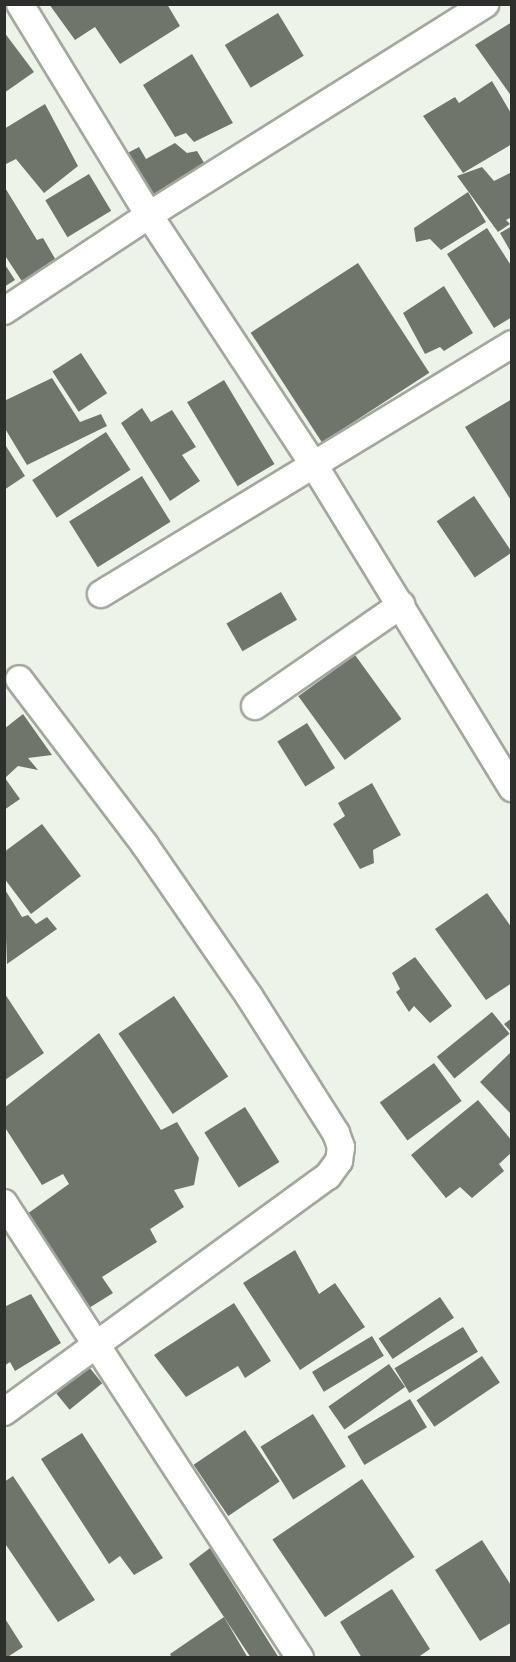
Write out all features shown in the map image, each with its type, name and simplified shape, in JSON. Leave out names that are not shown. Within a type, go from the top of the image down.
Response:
[{"type":"street","points":[[20,4],[149,215],[314,465],[512,788]]},
{"type":"street","points":[[4,311],[149,215],[485,4]]},
{"type":"street","points":[[101,594],[512,344]]},
{"type":"street","points":[[255,706],[401,605]]},
{"type":"street","points":[[4,1412],[328,1176],[339,1161],[341,1147],[336,1133],[243,986],[145,845],[19,679]]},
{"type":"street","points":[[4,1203],[300,1658]]},
{"type":"building","points":[[49,4],[167,4],[180,26],[120,64],[95,27],[75,40]]},
{"type":"building","points":[[278,13],[304,56],[251,88],[225,45]]},
{"type":"building","points":[[512,22],[512,97],[475,45]]},
{"type":"building","points":[[4,32],[34,72],[4,93]]},
{"type":"building","points":[[192,54],[233,123],[194,142],[186,133],[175,137],[143,85]]},
{"type":"building","points":[[492,81],[512,115],[512,144],[463,173],[423,116],[455,97],[459,103]]},
{"type":"building","points":[[45,104],[78,166],[44,193],[16,159],[4,165],[4,129]]},
{"type":"building","points":[[175,143],[187,153],[197,151],[206,166],[146,202],[118,158],[139,147],[146,159]]},
{"type":"building","points":[[482,167],[494,181],[512,172],[512,217],[506,220],[510,224],[498,232],[457,176]]},
{"type":"building","points":[[89,174],[111,211],[67,237],[45,200]]},
{"type":"building","points":[[4,186],[37,240],[43,238],[57,262],[23,283],[4,254]]},
{"type":"building","points":[[468,192],[486,222],[441,250],[430,239],[416,242],[414,228]]},
{"type":"building","points":[[512,226],[512,254],[500,233]]},
{"type":"building","points":[[487,228],[512,267],[512,317],[494,328],[447,254]]},
{"type":"building","points":[[4,263],[15,280],[4,287]]},
{"type":"building","points":[[358,263],[429,373],[322,443],[251,333]]},
{"type":"building","points":[[444,286],[473,333],[444,351],[440,347],[425,354],[403,313]]},
{"type":"building","points":[[81,353],[107,393],[79,412],[52,372]]},
{"type":"building","points":[[52,378],[80,422],[101,414],[107,426],[27,465],[4,427],[4,401]]},
{"type":"building","points":[[224,380],[274,464],[238,486],[187,402]]},
{"type":"building","points":[[512,399],[512,502],[465,427]]},
{"type":"building","points":[[142,408],[151,422],[172,410],[196,447],[182,455],[200,481],[170,501],[121,423]]},
{"type":"building","points":[[106,432],[131,470],[57,518],[32,480]]},
{"type":"building","points":[[4,443],[25,476],[4,490]]},
{"type":"building","points":[[142,476],[171,522],[98,567],[69,522]]},
{"type":"building","points":[[474,496],[512,552],[475,578],[437,521]]},
{"type":"building","points":[[281,592],[297,620],[242,651],[226,624]]},
{"type":"building","points":[[355,655],[401,719],[345,760],[298,696]]},
{"type":"building","points":[[23,714],[52,755],[28,758],[38,770],[18,766],[5,778],[20,799],[4,810],[4,729]]},
{"type":"building","points":[[307,723],[335,768],[305,786],[277,742]]},
{"type":"building","points":[[372,783],[401,835],[373,850],[374,863],[360,869],[333,824],[345,816],[338,803]]},
{"type":"building","points":[[42,824],[81,876],[31,914],[4,878],[4,852]]},
{"type":"building","points":[[4,888],[22,917],[28,915],[36,924],[47,917],[57,929],[7,964]]},
{"type":"building","points":[[487,893],[512,928],[512,983],[486,1000],[435,929]]},
{"type":"building","points":[[415,957],[452,1006],[430,1023],[414,1006],[409,1012],[396,992],[400,989],[392,973]]},
{"type":"building","points":[[5,994],[44,1053],[5,1080]]},
{"type":"building","points":[[174,996],[228,1076],[173,1114],[118,1033]]},
{"type":"building","points":[[492,1012],[510,1034],[454,1078],[437,1057]]},
{"type":"building","points":[[512,1018],[512,1033],[504,1024]]},
{"type":"building","points":[[99,1033],[161,1130],[177,1122],[199,1158],[194,1185],[174,1190],[184,1207],[150,1229],[157,1242],[102,1277],[113,1293],[89,1308],[27,1214],[69,1184],[63,1174],[42,1185],[4,1126],[4,1108]]},
{"type":"building","points":[[512,1051],[512,1115],[480,1082]]},
{"type":"building","points":[[434,1063],[462,1101],[407,1140],[380,1102]]},
{"type":"building","points":[[478,1100],[512,1141],[512,1152],[499,1164],[504,1171],[472,1198],[460,1187],[446,1198],[411,1155]]},
{"type":"building","points":[[245,1107],[279,1162],[239,1188],[204,1132]]},
{"type":"building","points":[[295,1250],[319,1294],[335,1283],[365,1327],[300,1370],[243,1283]]},
{"type":"building","points":[[31,1294],[61,1343],[15,1371],[10,1362],[4,1366],[4,1307]]},
{"type":"building","points":[[440,1297],[454,1318],[393,1359],[379,1338]]},
{"type":"building","points":[[234,1303],[271,1361],[245,1378],[238,1366],[186,1397],[154,1355]]},
{"type":"building","points":[[463,1327],[478,1352],[409,1393],[394,1368]]},
{"type":"building","points":[[372,1336],[384,1356],[324,1392],[312,1372]]},
{"type":"building","points":[[482,1356],[500,1383],[434,1427],[417,1400]]},
{"type":"building","points":[[389,1364],[405,1387],[344,1429],[328,1406]]},
{"type":"building","points":[[89,1367],[102,1383],[70,1410],[56,1393]]},
{"type":"building","points":[[410,1399],[427,1427],[364,1465],[347,1437]]},
{"type":"building","points":[[313,1414],[346,1467],[293,1499],[260,1447]]},
{"type":"building","points":[[245,1430],[280,1481],[228,1516],[194,1465]]},
{"type":"building","points":[[82,1433],[163,1558],[134,1575],[120,1556],[109,1564],[41,1459]]},
{"type":"building","points":[[13,1476],[95,1600],[58,1622],[4,1542],[4,1482]]},
{"type":"building","points":[[362,1479],[415,1557],[325,1617],[272,1539]]},
{"type":"building","points":[[482,1540],[512,1587],[512,1622],[480,1641],[435,1570]]},
{"type":"building","points":[[210,1548],[279,1658],[251,1658],[189,1564]]},
{"type":"building","points":[[392,1589],[430,1649],[417,1658],[362,1658],[340,1622]]},
{"type":"building","points":[[4,1617],[23,1647],[6,1658],[4,1658]]},
{"type":"building","points":[[224,1617],[248,1658],[172,1658],[170,1654]]}]
